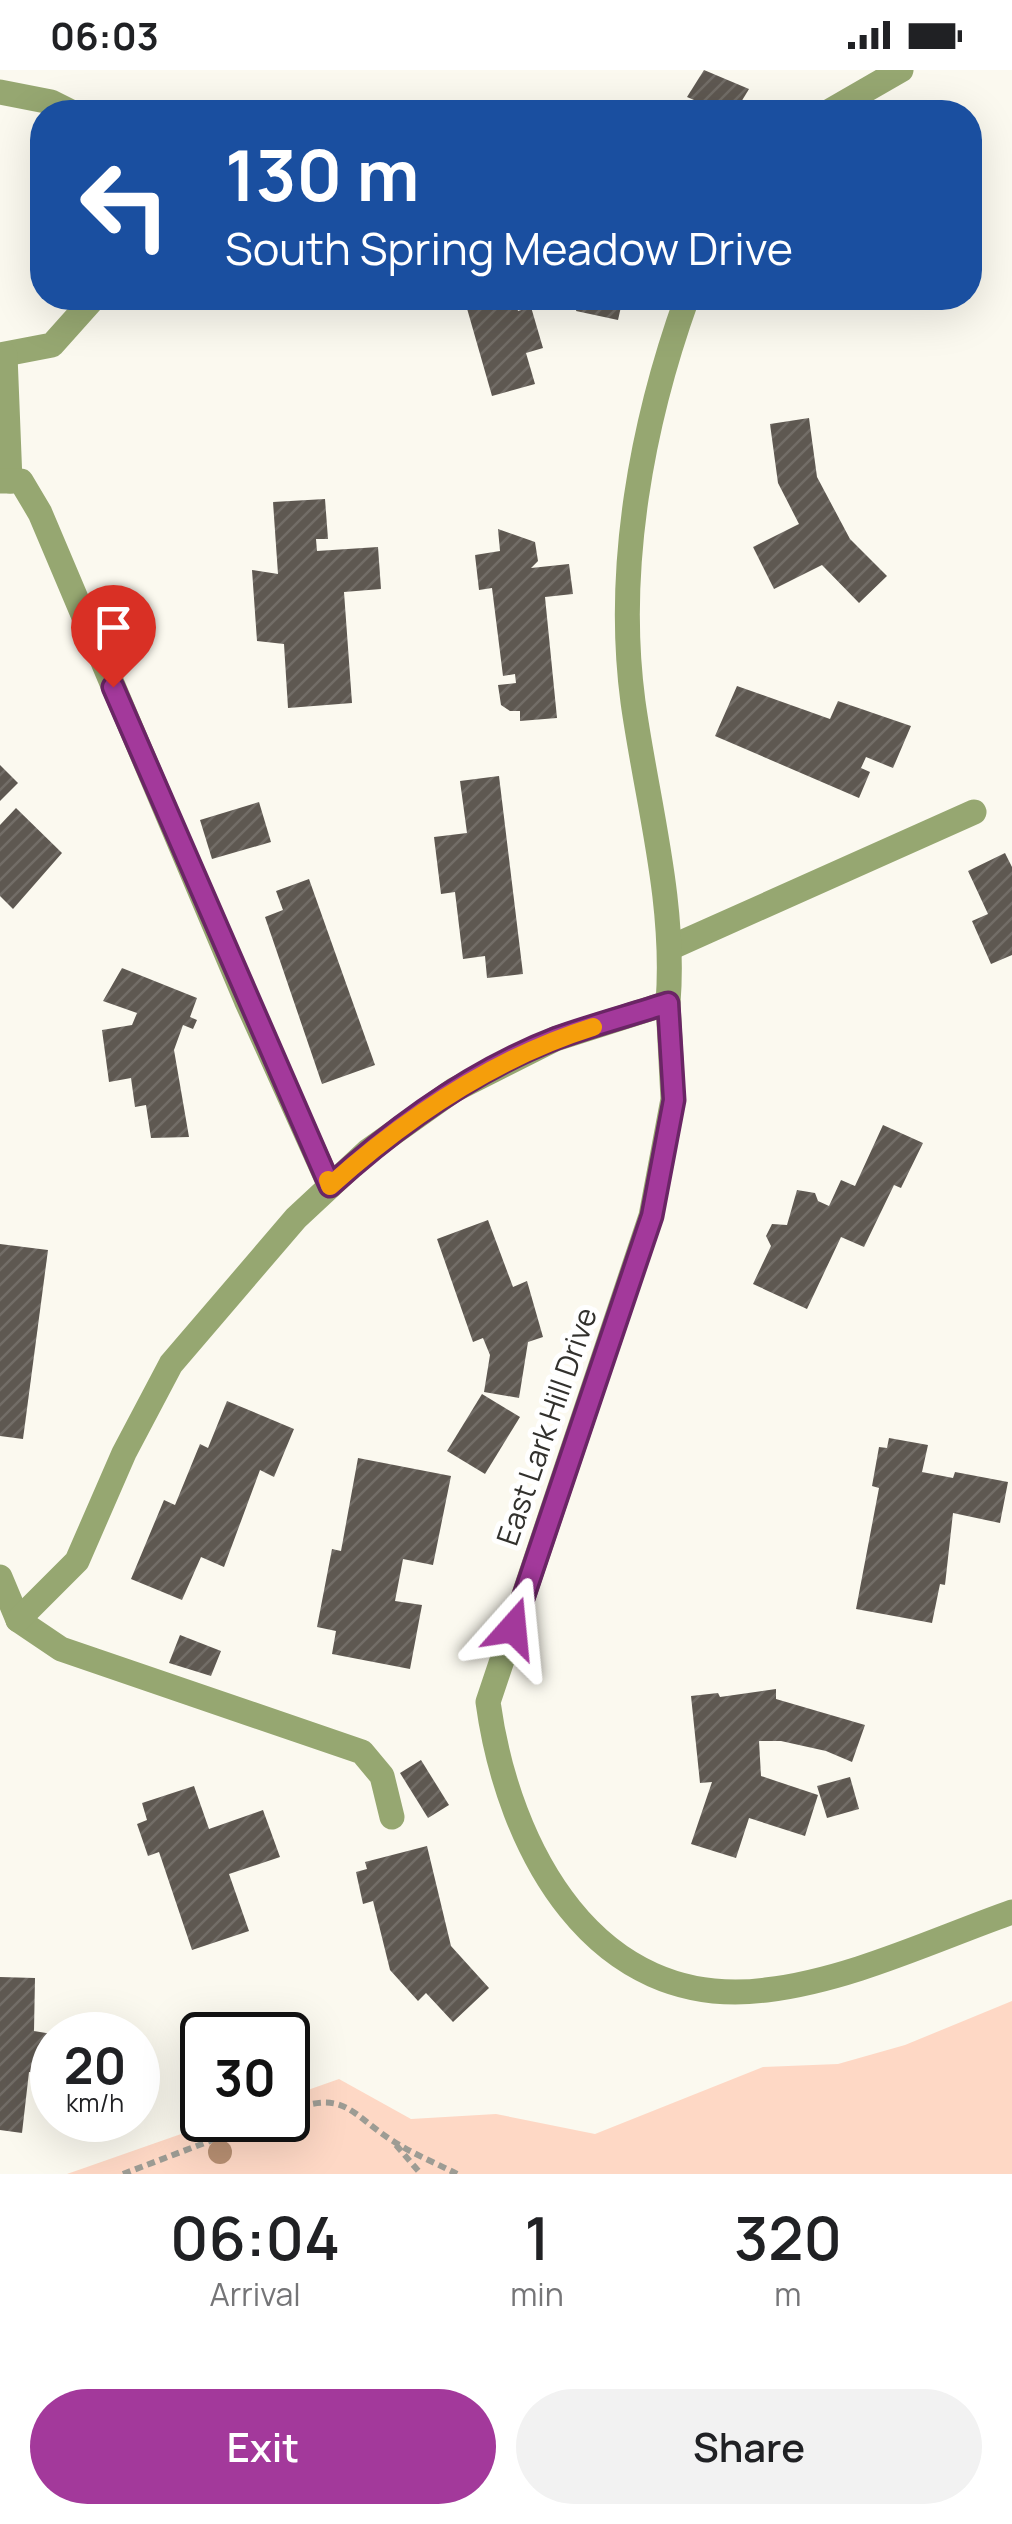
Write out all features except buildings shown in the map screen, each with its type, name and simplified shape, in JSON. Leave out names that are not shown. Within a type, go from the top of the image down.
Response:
[{"type":"street","points":[[849,100],[901,70]]},
{"type":"street","points":[[0,92],[41,100]]},
{"type":"street","points":[[83,310],[52,345],[2,355],[5,481],[20,481],[40,513],[246,1000],[330,1186]]},
{"type":"street","name":"East Lark Hill Drive","points":[[683,310],[661,369],[628,553],[632,697],[672,946],[668,1003],[674,1100],[652,1216],[488,1702],[496,1760],[515,1816],[543,1877],[588,1931],[636,1965],[697,1991],[766,1990],[861,1967],[1012,1912]]},
{"type":"street","points":[[672,946],[974,812]]},
{"type":"street","points":[[18,1620],[78,1561],[124,1453],[172,1364],[230,1290],[330,1186],[368,1152],[454,1090],[554,1039],[668,1003]]},
{"type":"street","points":[[0,1577],[18,1620],[61,1649],[362,1752],[382,1776],[392,1817]]},
{"type":"path","points":[[310,2102],[349,2106],[392,2140],[456,2174]]},
{"type":"path","points":[[392,2140],[421,2174]]},
{"type":"path","points":[[122,2174],[206,2142]]},
{"type":"shaded area","points":[[1012,2001],[1012,2174],[67,2174],[180,2134],[180,2142],[310,2142],[310,2089],[339,2079],[411,2119],[496,2114],[595,2134],[763,2067],[838,2064],[905,2045]]},
{"type":"slow traffic","points":[[328,1180],[330,1186],[368,1152],[454,1090],[554,1039],[593,1027]]},
{"type":"route","points":[[113,687],[330,1186],[368,1152],[454,1090],[554,1039],[668,1003],[674,1100],[652,1216],[513,1628]]}]
